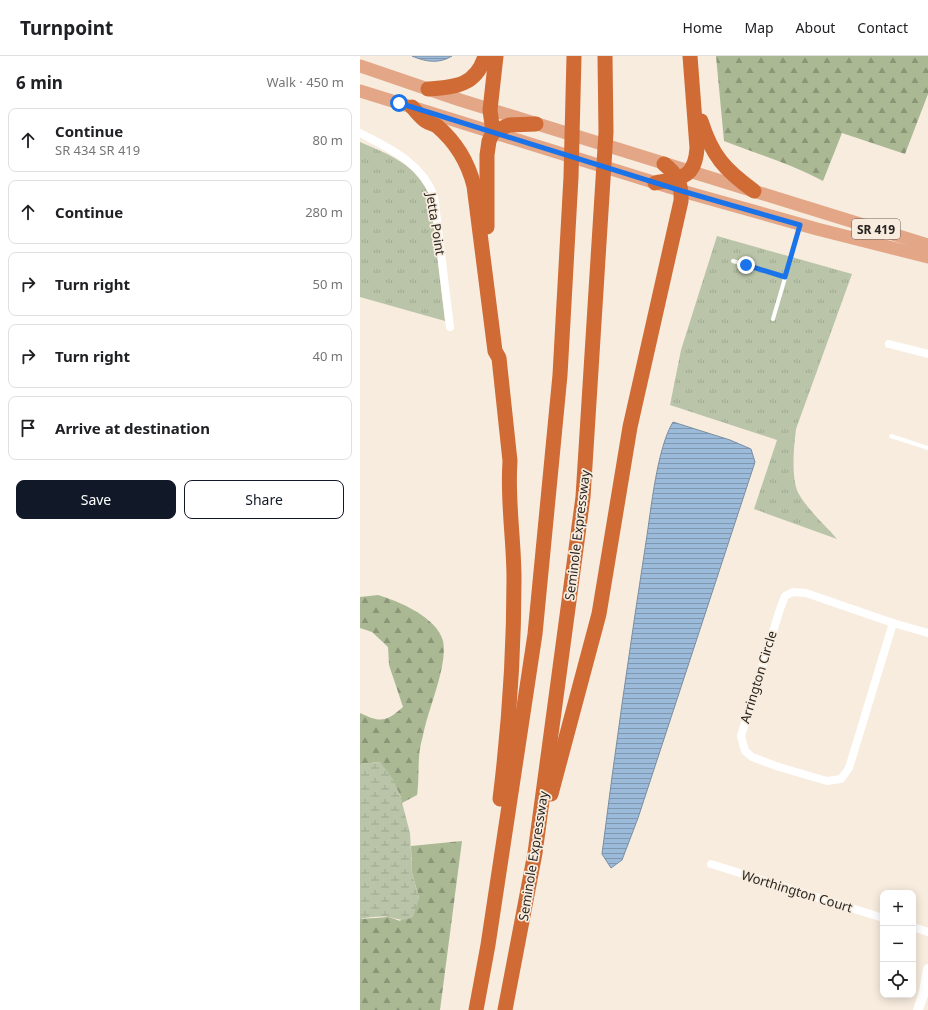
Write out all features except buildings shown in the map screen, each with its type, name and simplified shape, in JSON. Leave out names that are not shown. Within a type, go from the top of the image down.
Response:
[{"type":"highway","points":[[428,89],[463,84],[474,77],[482,66],[485,56]]},
{"type":"highway","points":[[468,1010],[489,884],[510,703],[513,650],[514,577],[509,477],[504,460],[496,398],[493,357],[495,351],[490,300],[492,289],[486,217],[488,146],[493,132],[490,110],[496,56]]},
{"type":"highway","points":[[476,1010],[488,946],[535,634],[560,375],[571,176],[574,56]]},
{"type":"highway","name":"Seminole Expressway","points":[[505,1010],[535,853],[583,497],[606,132],[605,56]]},
{"type":"highway","points":[[535,853],[599,614],[630,427],[681,201],[684,180],[696,161],[698,148],[690,56]]},
{"type":"highway","points":[[694,98],[708,144],[721,163],[739,180],[754,191]]},
{"type":"highway","points":[[412,107],[425,120],[434,125],[451,140],[463,157],[469,170],[474,186],[486,290],[490,300]]},
{"type":"highway","points":[[493,132],[509,125],[536,124]]},
{"type":"highway","points":[[664,164],[684,180]]},
{"type":"highway","points":[[655,182],[684,180]]},
{"type":"main road","points":[[360,66],[490,110],[664,164]]},
{"type":"main road","points":[[360,91],[655,182]]},
{"type":"main road","name":"SR 419","points":[[684,180],[754,191],[928,245]]},
{"type":"main road","name":"SR 419","points":[[684,180],[800,225],[928,257]]},
{"type":"street","name":"Jetta Point","points":[[360,133],[409,161],[423,174],[430,186],[434,196],[450,327]]},
{"type":"street","points":[[889,344],[928,354]]},
{"type":"street","name":"Arrington Circle","points":[[893,623],[849,768],[841,779],[827,781],[779,767],[752,756],[745,751],[741,736],[743,724],[785,596],[793,592],[806,593],[893,623],[928,633]]},
{"type":"street","name":"Worthington Court","points":[[711,864],[880,917]]},
{"type":"street","points":[[916,928],[928,932]]},
{"type":"street","points":[[918,1010],[926,993],[928,969]]},
{"type":"lane","points":[[773,319],[800,225]]},
{"type":"lane","points":[[732,261],[785,277]]},
{"type":"lane","points":[[891,436],[928,448]]},
{"type":"green space","points":[[716,56],[928,56],[928,94],[905,154],[842,133],[823,181],[786,164],[724,141]]},
{"type":"green space","points":[[360,142],[402,162],[425,186],[430,197],[445,321],[360,297]]},
{"type":"green space","points":[[717,236],[852,274],[796,429],[794,454],[795,482],[800,496],[813,513],[837,539],[754,509],[777,440],[670,405],[681,350]]},
{"type":"green space","points":[[378,595],[396,601],[425,617],[439,632],[443,641],[444,650],[441,673],[426,721],[420,748],[417,795],[402,803],[400,795],[380,762],[360,764],[360,713],[373,718],[383,719],[392,716],[403,707],[389,665],[388,647],[372,632],[360,628],[360,597]]},
{"type":"green space","points":[[380,762],[393,779],[400,795],[410,833],[412,873],[419,898],[413,917],[401,920],[389,917],[371,917],[360,919],[360,764]]},
{"type":"green space","points":[[462,841],[440,1010],[360,1010],[360,919],[389,917],[400,921],[419,898],[412,873],[411,846]]},
{"type":"water","points":[[412,56],[452,56],[447,59],[432,61],[422,60]]},
{"type":"water","points":[[673,422],[730,440],[751,449],[755,462],[638,818],[622,860],[611,868],[602,854],[617,737],[655,480],[667,433]]},
{"type":"route","points":[[399,103],[682,191],[800,225],[785,277],[746,265]]}]
